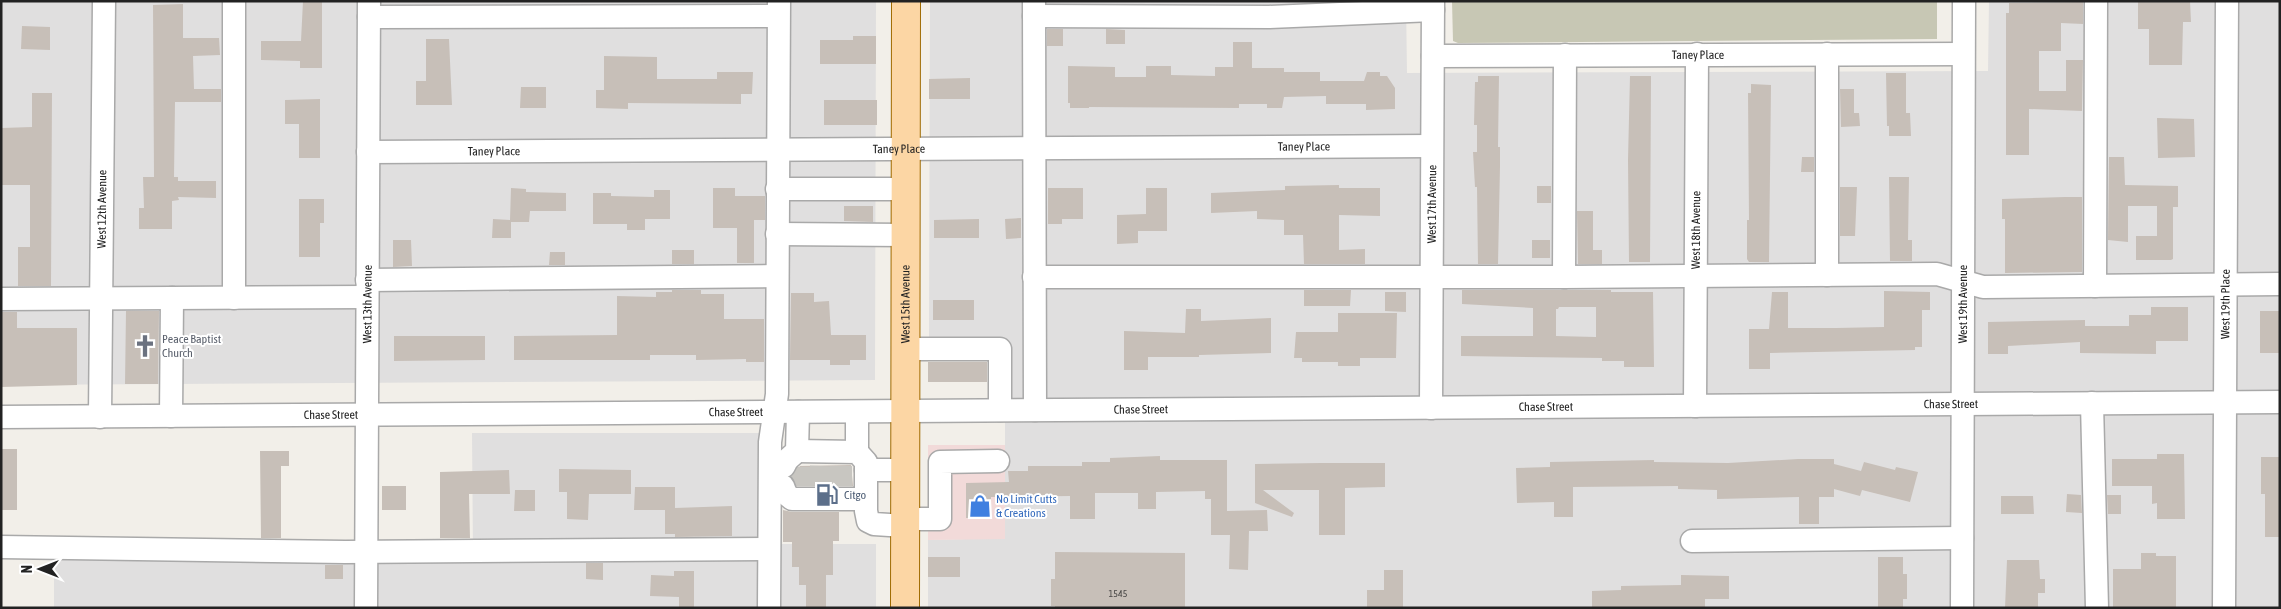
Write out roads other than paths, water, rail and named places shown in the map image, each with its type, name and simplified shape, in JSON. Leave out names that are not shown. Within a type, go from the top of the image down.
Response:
[{"type":"main road","name":"West 15th Avenue","points":[[905,608],[906,1]]},
{"type":"street","name":"West 12th Avenue","points":[[100,417],[104,1]]},
{"type":"street","points":[[234,1],[234,298]]},
{"type":"street","name":"West 19th Avenue","points":[[1962,608],[1964,1]]},
{"type":"street","points":[[2095,286],[2096,1]]},
{"type":"street","name":"West 19th Place","points":[[2224,608],[2227,1]]},
{"type":"street","points":[[1035,410],[1034,8],[1268,17],[1433,6]]},
{"type":"street","name":"West 17th Avenue","points":[[1431,408],[1433,6]]},
{"type":"street","points":[[369,9],[778,8],[777,394],[770,442],[769,608]]},
{"type":"street","name":"West 13th Avenue","points":[[366,608],[369,9]]},
{"type":"street","name":"West 18th Avenue","points":[[1695,406],[1697,54]]},
{"type":"street","points":[[1826,275],[1827,54]]},
{"type":"street","name":"Taney Place","points":[[1433,56],[1964,54]]},
{"type":"street","points":[[1564,277],[1565,55]]},
{"type":"street","name":"Taney Place","points":[[368,152],[906,148],[1034,150],[1431,146]]},
{"type":"street","points":[[777,189],[905,190]]},
{"type":"street","points":[[777,234],[905,234]]},
{"type":"street","points":[[1034,277],[1564,277],[1937,274],[1983,287],[2280,284]]},
{"type":"street","points":[[1,299],[234,298],[367,289],[777,276]]},
{"type":"street","points":[[171,416],[172,298]]},
{"type":"street","points":[[905,348],[1000,349],[1000,410]]},
{"type":"street","name":"Chase Street","points":[[1,417],[2280,402]]},
{"type":"street","points":[[2092,403],[2097,608]]},
{"type":"street","points":[[798,412],[820,472],[865,499]]},
{"type":"street","points":[[820,472],[857,412]]},
{"type":"street","points":[[865,499],[868,521],[874,524],[940,519],[940,462],[998,462]]},
{"type":"street","points":[[820,472],[905,470]]},
{"type":"street","points":[[820,472],[865,499]]},
{"type":"street","points":[[1692,540],[1962,538]]},
{"type":"street","points":[[1,548],[366,552],[768,549]]},
{"type":"tunnel","points":[[820,486],[821,466]]},
{"type":"tunnel","points":[[841,466],[841,486]]},
{"type":"tunnel","points":[[802,467],[802,486]]},
{"type":"place","name":"Peace Baptist Church","points":[[145,346]]},
{"type":"place","name":"Citgo","points":[[827,495]]},
{"type":"place","name":"No Limit Cutts & Creations","points":[[980,506]]}]
